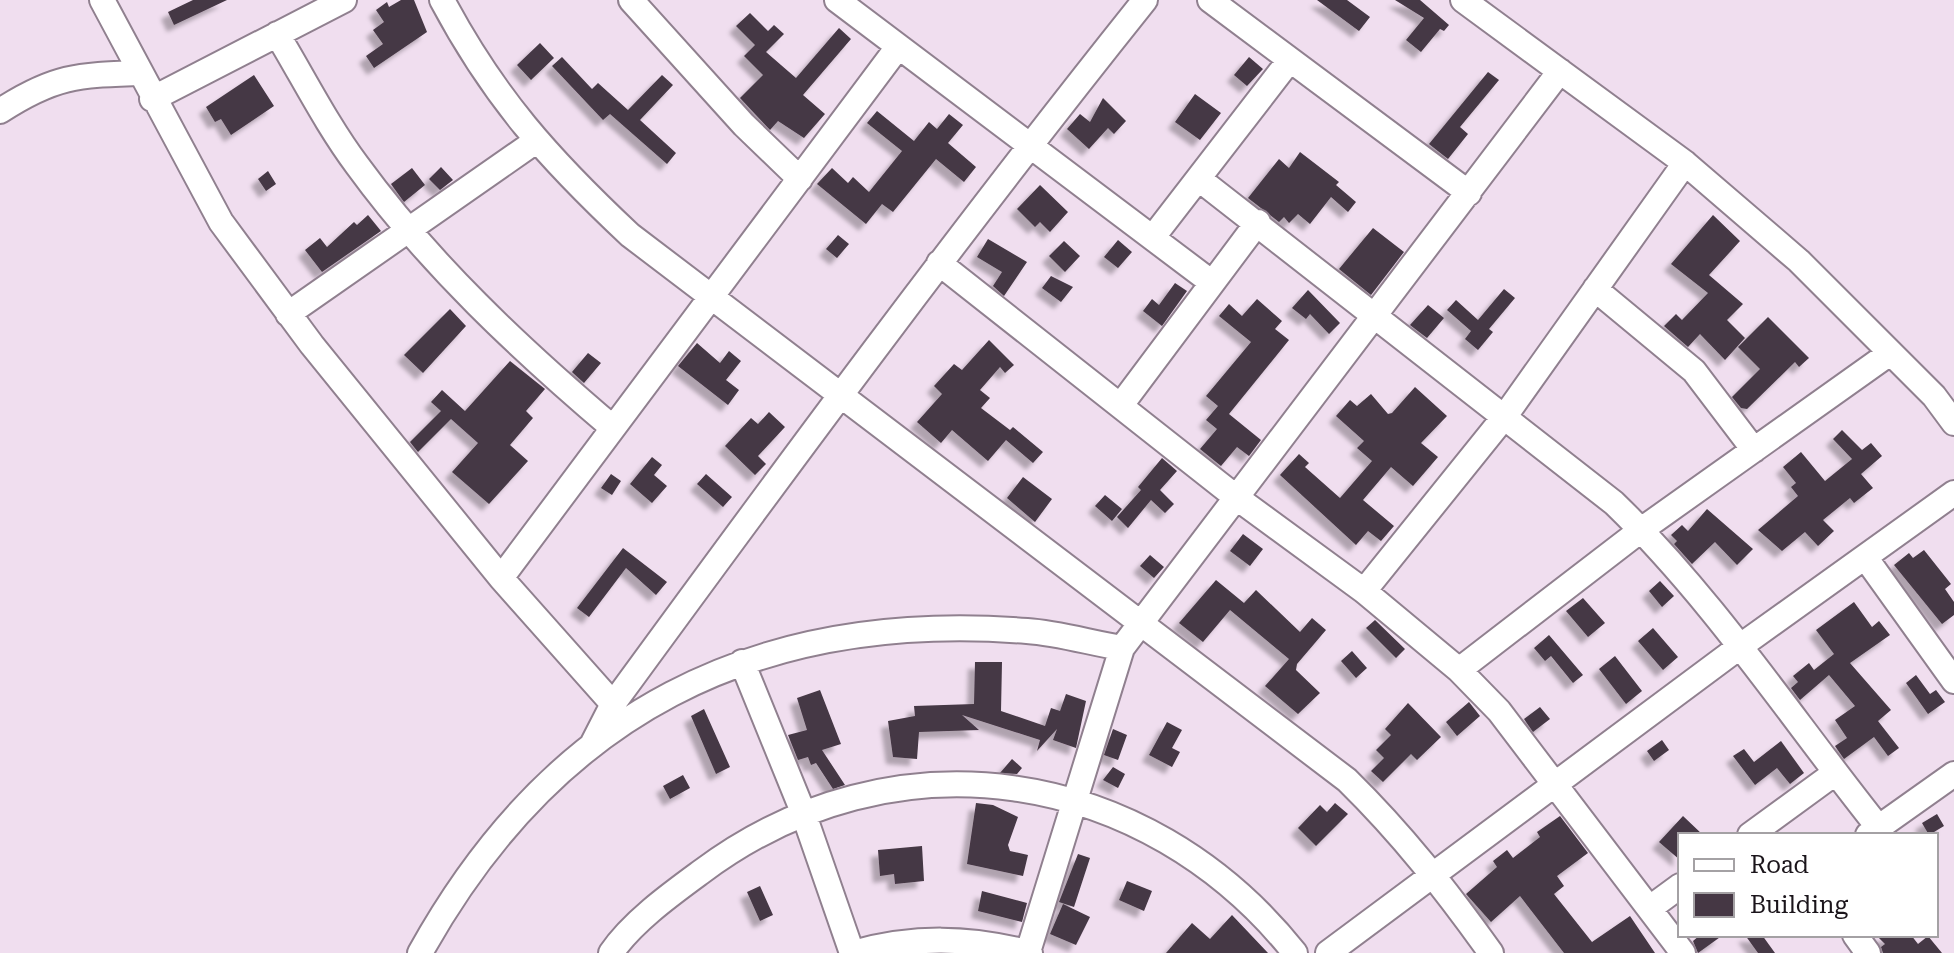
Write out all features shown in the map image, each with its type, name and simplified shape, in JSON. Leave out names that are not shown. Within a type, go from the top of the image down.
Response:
[{"type":"street","points":[[102,0],[152,99],[221,222],[288,314],[501,578],[613,704]]},
{"type":"street","points":[[152,99],[344,0]]},
{"type":"street","points":[[442,0],[469,51],[536,141],[557,167],[630,235],[1347,780],[1392,824],[1435,874],[1491,953]]},
{"type":"street","points":[[631,0],[744,125],[800,179]]},
{"type":"street","points":[[837,0],[1211,282]]},
{"type":"street","points":[[593,743],[613,704],[839,395],[1028,147],[1145,0]]},
{"type":"street","points":[[1210,0],[1469,193]]},
{"type":"street","points":[[1463,0],[1685,163],[1799,261],[1934,396],[1954,423]]},
{"type":"street","points":[[277,34],[356,164],[411,231],[541,367],[613,428]]},
{"type":"street","points":[[501,578],[898,47]]},
{"type":"street","points":[[1153,237],[1289,61]]},
{"type":"street","points":[[742,662],[803,812],[853,953],[922,939],[984,941],[1029,953],[1072,802],[1122,648],[1378,316],[1560,71]]},
{"type":"street","points":[[0,111],[50,82],[83,74],[139,73]]},
{"type":"street","points":[[288,314],[536,141]]},
{"type":"street","points":[[1364,591],[1505,416],[1685,163]]},
{"type":"street","points":[[1199,179],[1505,416],[1667,555],[1742,645],[1874,831],[1954,774]]},
{"type":"street","points":[[1121,405],[1258,222]]},
{"type":"street","points":[[939,263],[1237,498],[1364,591],[1459,670],[1499,711],[1556,783],[1683,953]]},
{"type":"street","points":[[1595,289],[1694,371],[1754,450]]},
{"type":"street","points":[[1459,670],[1641,530],[1890,353]]},
{"type":"street","points":[[1328,953],[1742,645],[1954,493]]},
{"type":"street","points":[[1865,557],[1954,681]]},
{"type":"street","points":[[420,953],[449,900],[488,846],[537,791],[593,743],[657,701],[742,662],[818,640],[890,629],[1031,631],[1122,648]]},
{"type":"street","points":[[1766,830],[1835,773]]},
{"type":"street","points":[[611,953],[651,912],[721,857],[803,812],[897,786],[948,783],[998,786],[1072,802],[1097,809],[1173,844],[1221,878],[1295,953]]},
{"type":"street","points":[[1650,908],[1678,887]]},
{"type":"building","points":[[193,0],[227,0],[174,25],[168,12]]},
{"type":"building","points":[[401,0],[414,0],[427,32],[374,68],[366,56],[383,44],[373,30],[384,22],[376,10],[387,2],[389,7]]},
{"type":"building","points":[[1317,0],[1347,0],[1370,17],[1359,31]]},
{"type":"building","points":[[1395,0],[1420,0],[1449,25],[1444,31],[1440,29],[1421,52],[1406,40],[1424,18]]},
{"type":"building","points":[[750,13],[768,31],[774,25],[784,34],[766,52],[796,78],[839,28],[851,39],[803,95],[825,114],[804,138],[778,121],[770,130],[740,98],[763,75],[744,56],[755,45],[736,26]]},
{"type":"building","points":[[540,43],[554,58],[531,80],[517,65]]},
{"type":"building","points":[[562,57],[592,89],[598,83],[628,110],[662,75],[673,85],[640,120],[676,153],[667,164],[610,114],[603,120],[552,66]]},
{"type":"building","points":[[1249,57],[1263,69],[1247,86],[1234,75]]},
{"type":"building","points":[[1488,72],[1499,80],[1460,127],[1468,134],[1448,159],[1429,144]]},
{"type":"building","points":[[254,75],[274,106],[231,135],[221,119],[215,122],[206,107]]},
{"type":"building","points":[[1195,94],[1221,113],[1200,140],[1175,122]]},
{"type":"building","points":[[1103,98],[1126,121],[1114,134],[1108,128],[1089,149],[1067,129],[1080,114],[1090,122]]},
{"type":"building","points":[[877,111],[914,141],[929,122],[937,129],[949,114],[963,125],[948,143],[976,167],[964,182],[936,159],[893,212],[882,204],[866,224],[817,184],[832,168],[848,183],[853,177],[869,192],[902,151],[867,123]]},
{"type":"building","points":[[1300,152],[1339,182],[1336,185],[1356,202],[1348,212],[1331,197],[1310,224],[1298,214],[1289,223],[1284,217],[1279,222],[1248,198],[1279,159],[1289,168]]},
{"type":"building","points":[[441,167],[453,180],[440,190],[429,179]]},
{"type":"building","points":[[412,168],[425,185],[404,202],[391,184]]},
{"type":"building","points":[[268,171],[276,184],[266,191],[258,179]]},
{"type":"building","points":[[1040,185],[1068,212],[1050,232],[1040,222],[1035,227],[1017,209]]},
{"type":"building","points":[[368,215],[381,231],[322,272],[305,250],[320,238],[327,247],[354,222],[357,225]]},
{"type":"building","points":[[1713,215],[1740,241],[1709,275],[1743,304],[1727,320],[1745,338],[1725,360],[1700,334],[1688,347],[1664,326],[1676,314],[1682,320],[1708,293],[1671,264]]},
{"type":"building","points":[[1373,228],[1404,252],[1371,295],[1339,269]]},
{"type":"building","points":[[838,235],[849,244],[837,258],[826,249]]},
{"type":"building","points":[[988,239],[1027,262],[1004,296],[993,286],[1002,272],[977,257]]},
{"type":"building","points":[[1118,240],[1132,252],[1118,268],[1104,257]]},
{"type":"building","points":[[1064,241],[1080,256],[1065,272],[1049,256]]},
{"type":"building","points":[[1051,276],[1073,287],[1061,302],[1042,288]]},
{"type":"building","points":[[1175,283],[1187,291],[1162,326],[1143,311],[1152,299],[1159,305]]},
{"type":"building","points":[[1504,289],[1515,298],[1489,329],[1493,332],[1478,350],[1465,339],[1471,331],[1447,310],[1456,300],[1478,320]]},
{"type":"building","points":[[1308,290],[1340,323],[1329,334],[1310,314],[1306,319],[1292,308]]},
{"type":"building","points":[[1257,299],[1282,321],[1275,329],[1289,340],[1229,414],[1261,440],[1249,456],[1237,447],[1221,466],[1200,449],[1217,429],[1206,420],[1218,406],[1206,396],[1251,342],[1219,316],[1229,304],[1242,316]]},
{"type":"building","points":[[1428,305],[1444,318],[1427,338],[1410,325]]},
{"type":"building","points":[[450,309],[466,326],[423,373],[404,355]]},
{"type":"building","points":[[1768,317],[1809,358],[1799,367],[1795,362],[1747,409],[1741,408],[1732,397],[1760,369],[1738,347]]},
{"type":"building","points":[[989,340],[1014,365],[1005,373],[1000,367],[980,390],[990,398],[981,408],[1010,430],[1013,427],[1043,452],[1033,463],[1006,440],[988,461],[952,430],[941,443],[917,422],[942,394],[934,386],[954,364],[962,370]]},
{"type":"building","points":[[697,343],[720,363],[729,351],[741,361],[726,380],[739,390],[728,405],[678,366]]},
{"type":"building","points":[[588,353],[601,363],[584,383],[572,372]]},
{"type":"building","points":[[510,361],[545,389],[526,411],[533,418],[510,445],[528,461],[489,504],[452,472],[478,443],[451,419],[418,452],[410,442],[441,411],[431,402],[442,390],[465,411]]},
{"type":"building","points":[[1415,387],[1447,416],[1421,443],[1438,457],[1413,486],[1391,467],[1363,500],[1394,526],[1381,541],[1368,531],[1356,545],[1280,475],[1299,454],[1309,463],[1305,467],[1340,498],[1372,461],[1357,448],[1364,441],[1336,416],[1350,400],[1357,406],[1371,394],[1388,414],[1392,413]]},
{"type":"building","points":[[769,412],[785,427],[758,456],[766,464],[755,475],[725,446],[751,418],[758,424]]},
{"type":"building","points":[[1842,430],[1862,450],[1871,443],[1882,456],[1861,474],[1873,488],[1854,503],[1850,498],[1823,520],[1834,531],[1818,546],[1805,532],[1782,551],[1758,530],[1798,496],[1791,487],[1796,483],[1783,467],[1801,452],[1825,481],[1852,459],[1833,439]]},
{"type":"building","points":[[652,457],[662,465],[654,475],[667,486],[652,503],[630,484]]},
{"type":"building","points":[[1162,458],[1177,471],[1160,490],[1174,504],[1165,513],[1151,500],[1128,528],[1117,517],[1141,490],[1138,487]]},
{"type":"building","points":[[611,474],[621,481],[612,495],[601,488]]},
{"type":"building","points":[[706,474],[732,497],[723,507],[697,484]]},
{"type":"building","points":[[1023,477],[1052,499],[1035,522],[1007,498]]},
{"type":"building","points":[[1105,495],[1122,509],[1112,521],[1095,506]]},
{"type":"building","points":[[1707,509],[1753,549],[1737,565],[1715,542],[1692,564],[1674,544],[1677,541],[1671,535],[1682,525],[1688,531]]},
{"type":"building","points":[[1243,534],[1263,549],[1250,566],[1230,551]]},
{"type":"building","points":[[623,548],[667,582],[656,595],[626,568],[589,617],[577,608]]},
{"type":"building","points":[[1924,550],[1951,584],[1945,589],[1954,602],[1954,615],[1942,624],[1894,565],[1909,553],[1913,558]]},
{"type":"building","points":[[1150,555],[1164,567],[1154,578],[1140,566]]},
{"type":"building","points":[[1216,580],[1244,603],[1256,590],[1300,632],[1312,618],[1326,630],[1297,664],[1296,670],[1320,693],[1298,714],[1265,686],[1289,659],[1230,610],[1203,642],[1179,623]]},
{"type":"building","points":[[1660,581],[1674,596],[1662,607],[1649,591]]},
{"type":"building","points":[[1583,598],[1605,623],[1588,637],[1566,611]]},
{"type":"building","points":[[1854,602],[1872,627],[1879,621],[1890,635],[1850,663],[1891,710],[1878,721],[1899,748],[1888,756],[1874,737],[1844,759],[1835,746],[1847,738],[1835,720],[1855,706],[1829,675],[1800,700],[1791,688],[1798,682],[1793,676],[1809,663],[1814,670],[1834,654],[1816,630]]},
{"type":"building","points":[[1375,620],[1405,649],[1396,658],[1366,628]]},
{"type":"building","points":[[1653,628],[1678,657],[1663,670],[1638,641]]},
{"type":"building","points":[[1549,635],[1583,675],[1573,683],[1551,656],[1545,661],[1534,648]]},
{"type":"building","points":[[1352,651],[1367,668],[1356,678],[1341,661]]},
{"type":"building","points":[[1615,656],[1642,691],[1626,704],[1599,669]]},
{"type":"building","points":[[975,662],[1002,662],[1001,711],[1045,726],[1051,708],[1060,711],[1066,694],[1086,701],[1076,748],[1053,740],[1057,729],[1037,751],[1040,740],[962,715],[979,730],[919,732],[917,759],[893,757],[888,721],[915,716],[914,706],[974,704]]},
{"type":"building","points":[[1916,675],[1930,694],[1936,690],[1945,702],[1928,714],[1906,683]]},
{"type":"building","points":[[820,690],[841,744],[822,750],[845,785],[833,789],[816,763],[811,765],[808,757],[798,760],[788,735],[807,730],[797,698]]},
{"type":"building","points":[[1469,702],[1480,716],[1457,736],[1446,722]]},
{"type":"building","points":[[1408,703],[1441,737],[1417,760],[1411,754],[1383,782],[1371,771],[1384,758],[1376,750],[1391,735],[1385,729]]},
{"type":"building","points":[[1540,707],[1550,719],[1533,732],[1524,719]]},
{"type":"building","points":[[704,709],[730,767],[716,774],[691,716]]},
{"type":"building","points":[[1167,722],[1182,730],[1172,748],[1180,752],[1172,767],[1149,755]]},
{"type":"building","points":[[1113,729],[1127,735],[1118,760],[1104,755]]},
{"type":"building","points":[[1662,740],[1669,750],[1654,761],[1647,751]]},
{"type":"building","points":[[1781,741],[1804,773],[1790,784],[1777,768],[1755,785],[1733,756],[1744,749],[1754,762]]},
{"type":"building","points":[[1012,759],[1022,768],[1017,774],[1000,773]]},
{"type":"building","points":[[1113,767],[1125,774],[1118,788],[1103,780]]},
{"type":"building","points":[[683,775],[690,788],[670,799],[663,786]]},
{"type":"building","points":[[976,803],[993,805],[1018,817],[1008,845],[1010,851],[1028,855],[1023,876],[967,864]]},
{"type":"building","points":[[1335,803],[1348,814],[1316,846],[1298,828],[1320,805],[1327,812]]},
{"type":"building","points":[[1937,814],[1944,826],[1928,833],[1922,823]]},
{"type":"building","points":[[1560,816],[1588,853],[1557,876],[1564,886],[1554,894],[1592,942],[1630,916],[1655,953],[1564,953],[1520,896],[1491,922],[1466,894],[1497,867],[1493,861],[1507,850],[1513,858],[1540,837],[1537,832]]},
{"type":"building","points":[[1683,816],[1701,833],[1678,833],[1678,858],[1659,842]]},
{"type":"building","points":[[922,846],[924,881],[895,884],[894,874],[880,876],[878,850]]},
{"type":"building","points":[[1078,854],[1090,858],[1074,907],[1059,902]]},
{"type":"building","points":[[1127,881],[1152,891],[1144,911],[1119,900]]},
{"type":"building","points":[[760,886],[773,915],[760,921],[747,892]]},
{"type":"building","points":[[982,891],[1027,903],[1022,922],[978,911]]},
{"type":"building","points":[[1063,904],[1090,917],[1076,945],[1050,934]]},
{"type":"building","points":[[1232,915],[1268,953],[1166,953],[1192,923],[1210,939]]},
{"type":"building","points":[[1698,937],[1720,937],[1698,953],[1693,941]]},
{"type":"building","points":[[1746,937],[1763,937],[1775,953],[1758,953]]},
{"type":"building","points":[[1878,937],[1913,937],[1918,944],[1929,937],[1942,953],[1883,953],[1881,947],[1885,944]]}]
